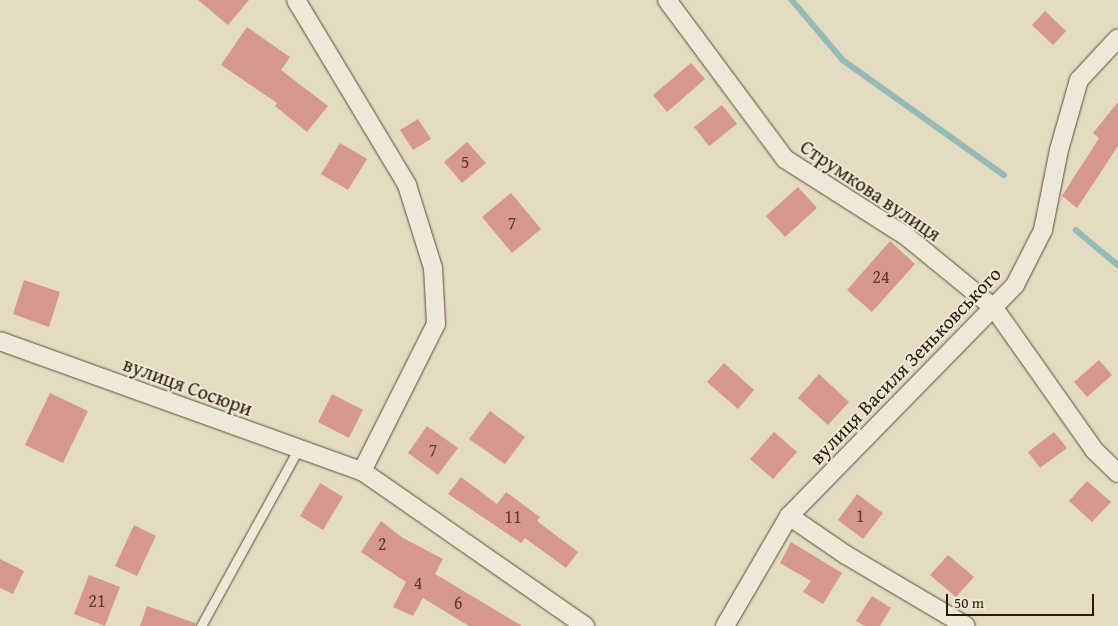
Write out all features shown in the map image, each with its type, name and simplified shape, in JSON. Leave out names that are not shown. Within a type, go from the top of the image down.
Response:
[{"type":"street","points":[[296,0],[408,185],[433,268],[436,324],[362,471],[585,626]]},
{"type":"street","name":"Струмкова вулиця","points":[[667,0],[785,159],[906,236],[994,308],[1094,450],[1118,473]]},
{"type":"street","name":"вулиця Василя Зеньковського","points":[[725,626],[789,516],[994,308],[1014,285],[1043,230],[1058,150],[1079,80],[1118,38]]},
{"type":"street","name":"вулиця Сосюри","points":[[0,341],[362,471]]},
{"type":"street","points":[[789,516],[846,555],[966,626]]},
{"type":"lane","points":[[201,626],[299,448]]},
{"type":"building","points":[[198,0],[249,0],[228,25]]},
{"type":"building","points":[[1045,11],[1066,31],[1053,45],[1032,25]]},
{"type":"building","points":[[247,27],[290,57],[281,70],[328,106],[307,132],[275,106],[277,103],[221,65]]},
{"type":"building","points":[[691,63],[705,79],[667,112],[653,95]]},
{"type":"building","points":[[1118,102],[1118,146],[1077,208],[1062,196],[1099,138],[1093,133]]},
{"type":"building","points":[[722,105],[737,124],[709,146],[694,127]]},
{"type":"building","points":[[418,119],[431,139],[413,150],[400,130]]},
{"type":"building","points":[[467,142],[486,163],[462,183],[444,162]]},
{"type":"building","points":[[340,143],[367,159],[348,190],[321,174]]},
{"type":"building","points":[[798,187],[817,208],[785,237],[766,216]]},
{"type":"building","points":[[511,193],[541,229],[512,253],[482,217]]},
{"type":"building","points":[[890,241],[915,264],[872,312],[847,290]]},
{"type":"building","points":[[24,280],[60,292],[49,327],[13,314]]},
{"type":"building","points":[[1099,360],[1112,375],[1087,397],[1074,382]]},
{"type":"building","points":[[724,363],[754,390],[738,409],[707,382]]},
{"type":"building","points":[[819,374],[849,402],[828,425],[798,398]]},
{"type":"building","points":[[50,393],[88,411],[63,463],[25,445]]},
{"type":"building","points":[[332,394],[363,410],[349,438],[318,422]]},
{"type":"building","points":[[490,411],[525,437],[505,464],[469,439]]},
{"type":"building","points":[[427,426],[458,448],[438,475],[408,453]]},
{"type":"building","points":[[774,432],[797,452],[773,479],[750,459]]},
{"type":"building","points":[[1054,432],[1067,448],[1040,468],[1028,452]]},
{"type":"building","points":[[461,477],[497,504],[506,492],[540,517],[537,521],[578,552],[566,568],[525,538],[521,543],[448,494]]},
{"type":"building","points":[[1087,481],[1111,502],[1092,522],[1069,501]]},
{"type":"building","points":[[320,483],[343,497],[323,530],[300,516]]},
{"type":"building","points":[[857,494],[883,513],[863,539],[838,520]]},
{"type":"building","points":[[381,521],[403,538],[443,559],[435,574],[522,626],[469,626],[423,598],[413,616],[393,607],[406,582],[361,552]]},
{"type":"building","points":[[134,525],[156,536],[137,576],[115,566]]},
{"type":"building","points":[[791,542],[842,573],[823,604],[803,592],[811,581],[780,563]]},
{"type":"building","points":[[948,555],[974,577],[956,597],[930,575]]},
{"type":"building","points":[[0,559],[24,571],[13,594],[0,588]]},
{"type":"building","points":[[89,575],[120,587],[105,626],[74,614]]},
{"type":"building","points":[[872,596],[891,608],[880,626],[865,626],[856,621]]},
{"type":"building","points":[[147,606],[195,623],[195,626],[140,626]]},
{"type":"waterway","points":[[792,0],[843,60],[1004,175]]},
{"type":"waterway","points":[[1076,230],[1118,265]]}]
